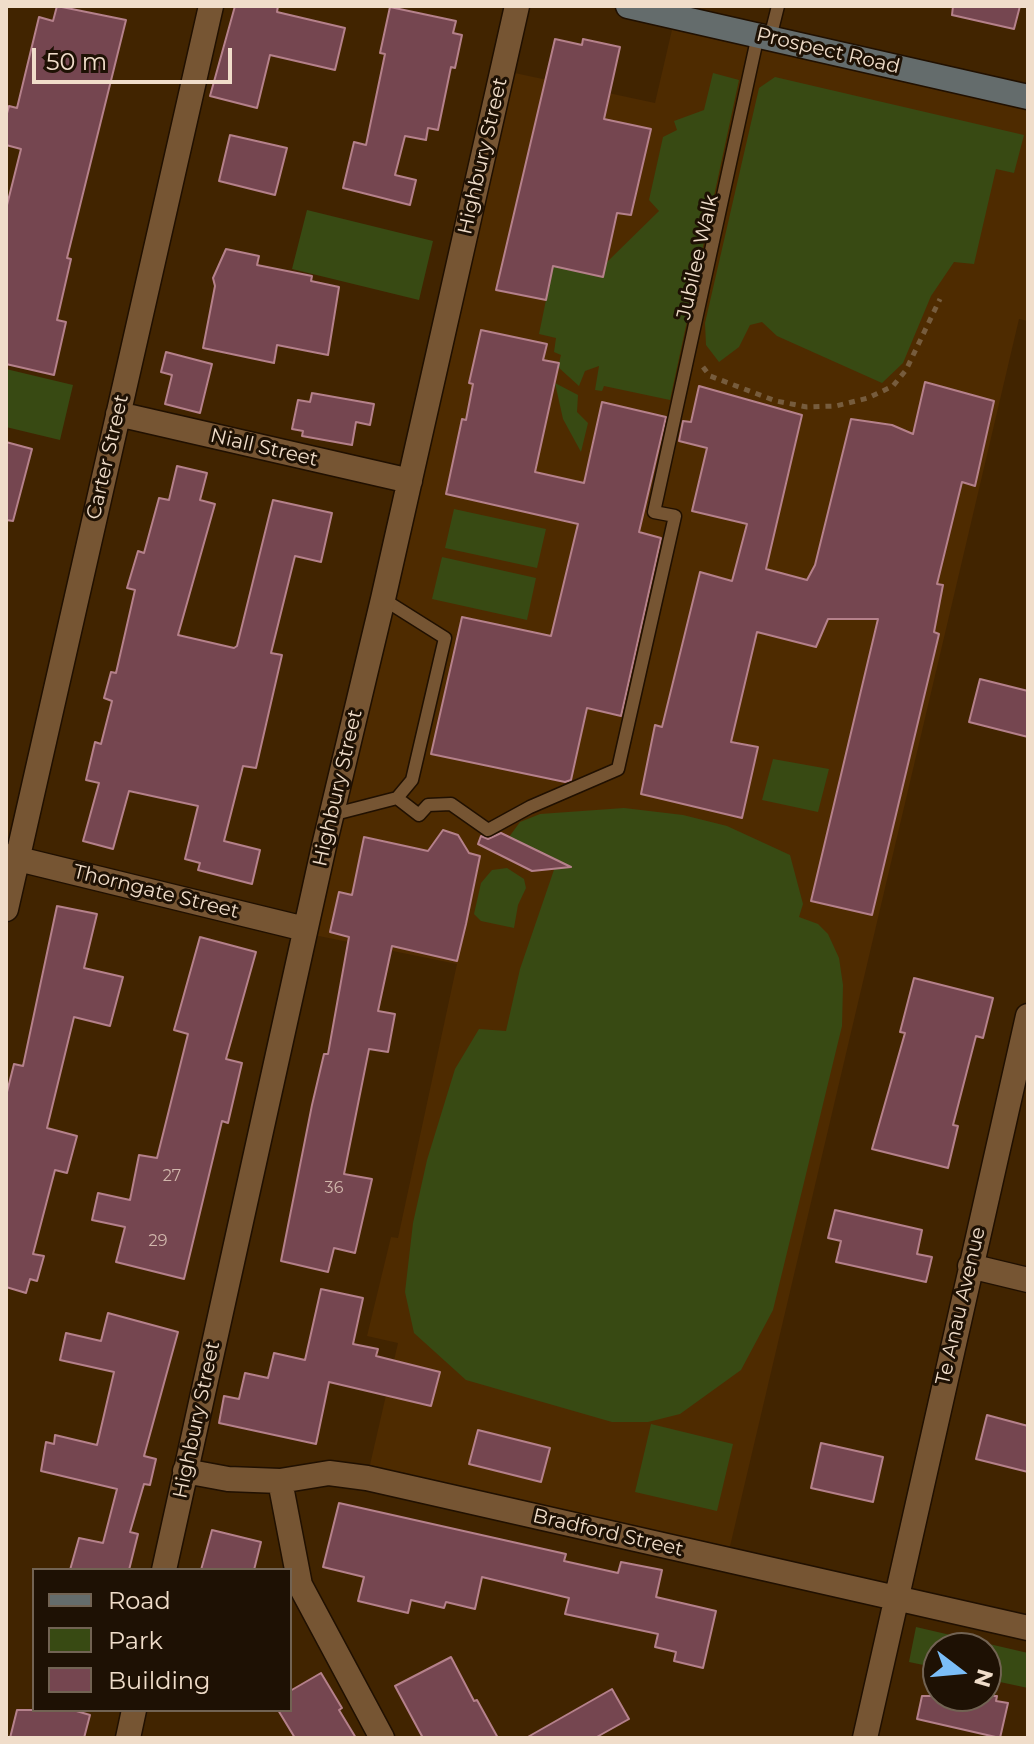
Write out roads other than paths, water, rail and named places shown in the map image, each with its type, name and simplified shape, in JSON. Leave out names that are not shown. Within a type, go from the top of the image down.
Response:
[{"type":"main road","name":"Prospect Road","points":[[628,6],[1028,97]]},
{"type":"street","name":"Carter Street","points":[[6,909],[12,856],[118,414],[211,6]]},
{"type":"street","name":"Highbury Street","points":[[164,1568],[305,929],[517,6]]},
{"type":"street","name":"Niall Street","points":[[118,414],[410,481]]},
{"type":"street","name":"Thorngate Street","points":[[12,856],[305,929]]},
{"type":"street","name":"Te Anau Avenue","points":[[865,1738],[1028,1016]]},
{"type":"street","points":[[970,1266],[1028,1280]]},
{"type":"street","name":"Bradford Street","points":[[185,1471],[228,1479],[280,1481],[329,1473],[367,1478],[1028,1628]]},
{"type":"street","points":[[280,1481],[300,1585],[382,1738]]},
{"type":"street","points":[[128,1738],[134,1712]]},
{"type":"lane","points":[[397,798],[419,815],[428,805],[451,804],[488,830],[618,769],[675,516],[654,512],[764,37],[778,6]]},
{"type":"lane","points":[[331,815],[397,798],[412,780],[445,638],[383,599]]}]
